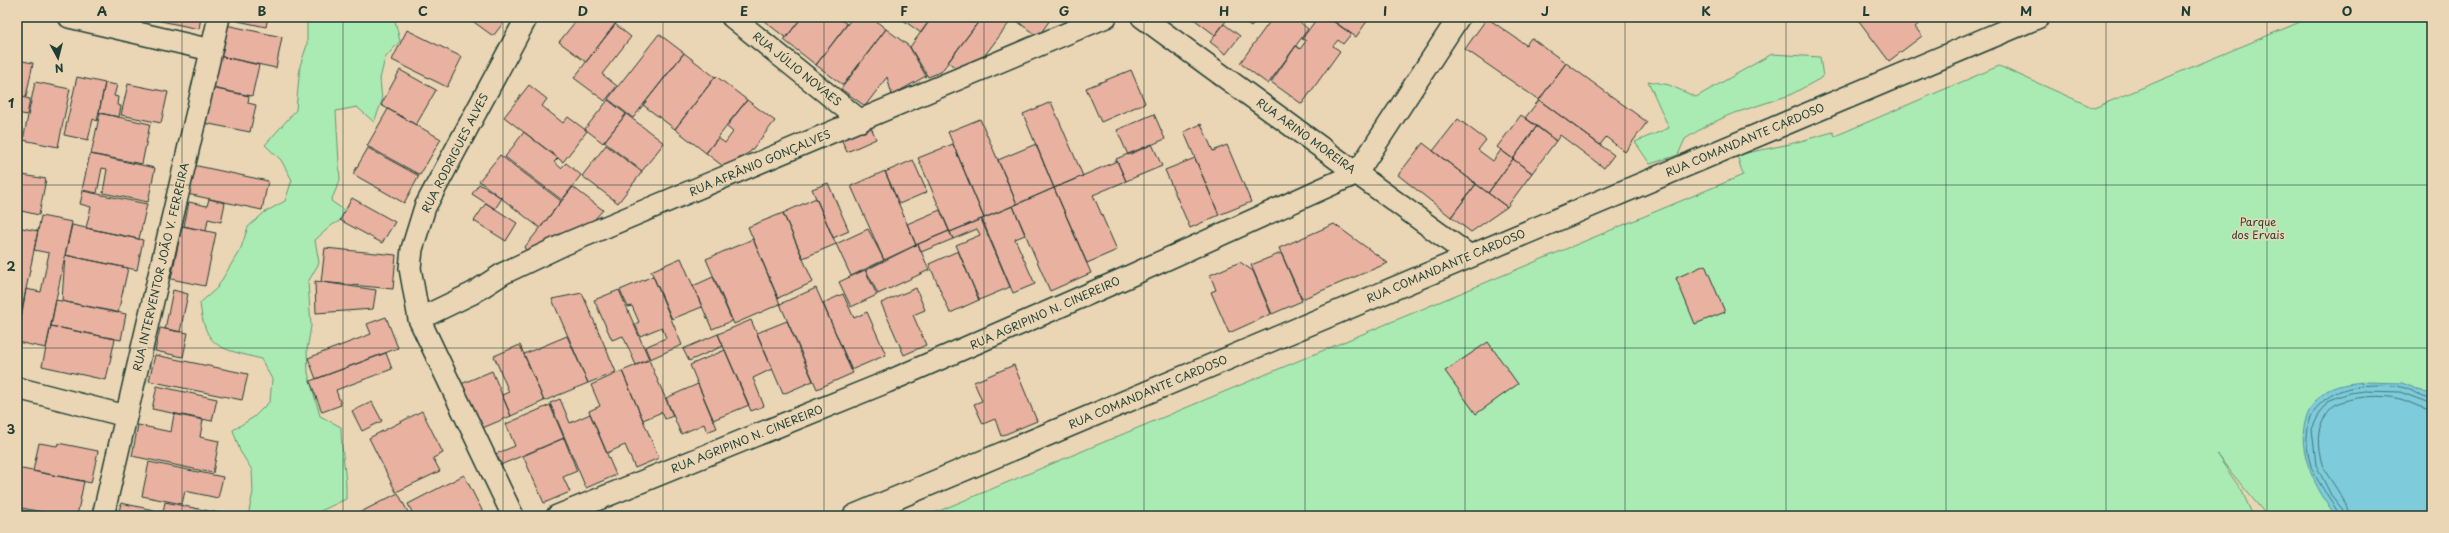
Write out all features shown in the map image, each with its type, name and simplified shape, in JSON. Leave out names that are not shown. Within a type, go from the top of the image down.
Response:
[{"type":"street","points":[[69,17],[211,50]]},
{"type":"street","name":"RUA INTERVENTOR JOÃO V. FERREIRA","points":[[103,516],[219,17]]},
{"type":"street","name":"RUA RODRIGUES ALVES","points":[[513,516],[419,319],[410,268],[412,249],[425,208],[527,17]]},
{"type":"street","name":"RUA JÚLIO NOVAES","points":[[732,17],[861,121]]},
{"type":"street","name":"RUA AFRÂNIO GONÇALVES","points":[[419,319],[473,293],[504,273],[565,244],[1106,17]]},
{"type":"street","name":"RUA ARINO MOREIRA","points":[[1142,17],[1470,256]]},
{"type":"street","points":[[1357,174],[1459,17]]},
{"type":"street","name":"RUA COMANDANTE CARDOSO","points":[[854,516],[2038,17]]},
{"type":"street","name":"RUA AGRIPINO N. CINEREIRO","points":[[557,516],[886,382],[1116,282],[1357,174]]},
{"type":"street","points":[[17,388],[126,416]]},
{"type":"green space","points":[[305,17],[394,17],[400,41],[385,58],[380,79],[382,101],[374,122],[357,107],[336,111],[340,180],[331,201],[351,215],[332,225],[315,240],[319,263],[308,282],[311,326],[307,350],[308,373],[320,416],[341,427],[346,481],[346,499],[310,516],[248,516],[253,492],[252,470],[240,451],[233,430],[254,417],[270,401],[272,379],[261,359],[225,349],[211,338],[206,330],[202,318],[200,303],[217,288],[241,248],[248,227],[265,212],[285,201],[292,180],[281,160],[265,145],[296,110],[300,66],[307,45],[307,22]]},
{"type":"green space","name":"Parque dos Ervais","points":[[2312,17],[2432,17],[2432,516],[2267,516],[2217,455],[2242,491],[2253,516],[927,516],[1743,175],[1737,155],[1790,144],[1833,132],[1835,136],[1999,66],[2094,108]]},
{"type":"green space","points":[[1772,54],[1820,57],[1823,77],[1790,95],[1729,115],[1704,127],[1685,139],[1678,155],[1650,164],[1635,142],[1669,128],[1648,81],[1669,85],[1696,97]]},
{"type":"water","points":[[2365,382],[2402,383],[2432,395],[2432,516],[2336,516],[2318,488],[2310,472],[2305,455],[2303,438],[2305,422],[2312,407],[2328,390],[2338,386]]},
{"type":"building","points":[[142,17],[201,17],[199,29]]},
{"type":"building","points":[[239,17],[268,17],[266,27],[238,21]]},
{"type":"building","points":[[467,17],[508,17],[493,36]]},
{"type":"building","points":[[579,17],[621,17],[586,62],[559,42]]},
{"type":"building","points":[[759,17],[802,17],[786,38]]},
{"type":"building","points":[[802,17],[837,17],[847,24],[816,65],[784,40]]},
{"type":"building","points":[[853,17],[871,17],[886,29],[843,85],[816,65]]},
{"type":"building","points":[[899,17],[932,17],[921,33]]},
{"type":"building","points":[[932,17],[982,17],[941,72],[928,77],[910,47]]},
{"type":"building","points":[[982,17],[1052,17],[1038,37],[1013,18],[982,59],[960,71],[948,62]]},
{"type":"building","points":[[1191,17],[1229,17],[1215,35]]},
{"type":"building","points":[[1238,17],[1258,17],[1251,27]]},
{"type":"building","points":[[1273,17],[1294,17],[1308,29],[1268,84],[1240,63]]},
{"type":"building","points":[[1306,17],[1317,17],[1313,22]]},
{"type":"building","points":[[1318,17],[1327,17],[1351,34],[1343,44],[1338,40],[1333,46],[1340,51],[1302,104],[1271,82],[1296,46],[1300,49],[1306,41],[1302,39]]},
{"type":"building","points":[[1328,17],[1370,17],[1356,37]]},
{"type":"building","points":[[1856,17],[1926,17],[1915,27],[1922,36],[1889,61]]},
{"type":"building","points":[[1487,18],[1526,45],[1531,38],[1566,63],[1539,100],[1465,49]]},
{"type":"building","points":[[615,24],[631,37],[602,74],[617,86],[605,101],[574,78]]},
{"type":"building","points":[[1224,24],[1240,36],[1226,54],[1210,42]]},
{"type":"building","points":[[226,25],[282,37],[276,68],[219,56]]},
{"type":"building","points":[[886,29],[909,46],[926,76],[892,95],[887,77],[865,106],[841,89]]},
{"type":"building","points":[[407,30],[462,57],[447,87],[392,60]]},
{"type":"building","points":[[659,34],[684,53],[633,118],[608,99]]},
{"type":"building","points":[[684,53],[715,77],[675,129],[643,105]]},
{"type":"building","points":[[219,56],[259,65],[252,96],[212,88]]},
{"type":"building","points":[[17,60],[33,63],[26,97],[17,95]]},
{"type":"building","points":[[1566,63],[1647,122],[1625,152],[1606,137],[1600,145],[1539,100]]},
{"type":"building","points":[[400,70],[436,90],[416,125],[381,105]]},
{"type":"building","points":[[1131,70],[1145,103],[1101,122],[1086,88]]},
{"type":"building","points":[[716,76],[747,100],[706,153],[675,129]]},
{"type":"building","points":[[77,77],[105,83],[97,121],[93,119],[88,140],[64,135]]},
{"type":"building","points":[[35,82],[70,89],[58,147],[23,140]]},
{"type":"building","points":[[105,83],[117,85],[114,96],[118,97],[117,105],[121,106],[119,117],[99,113]]},
{"type":"building","points":[[128,84],[168,92],[161,123],[121,115]]},
{"type":"building","points":[[529,85],[547,99],[542,106],[563,123],[568,117],[587,131],[563,162],[504,117]]},
{"type":"building","points":[[211,88],[249,96],[248,103],[256,105],[250,132],[204,123]]},
{"type":"building","points":[[17,96],[30,99],[27,115],[17,113]]},
{"type":"building","points":[[608,100],[626,114],[603,143],[585,129]]},
{"type":"building","points":[[747,100],[775,121],[750,152],[724,167],[706,153],[718,138],[725,143],[733,132],[726,126]]},
{"type":"building","points":[[1539,100],[1614,155],[1604,168],[1560,135],[1556,141],[1525,118]]},
{"type":"building","points":[[1051,102],[1083,176],[1054,188],[1023,114]]},
{"type":"building","points":[[388,109],[441,139],[420,175],[367,146]]},
{"type":"building","points":[[100,113],[150,124],[142,164],[91,154]]},
{"type":"building","points":[[626,114],[664,143],[642,171],[604,142]]},
{"type":"building","points":[[1154,114],[1165,139],[1128,155],[1117,130]]},
{"type":"building","points":[[1521,115],[1537,126],[1513,159],[1497,147]]},
{"type":"building","points":[[980,119],[1017,204],[984,218],[948,132]]},
{"type":"building","points":[[1458,119],[1486,140],[1478,150],[1493,161],[1501,150],[1513,159],[1488,193],[1433,151]]},
{"type":"building","points":[[868,120],[876,139],[847,152],[838,132]]},
{"type":"building","points":[[1201,124],[1213,151],[1227,145],[1251,202],[1219,215],[1184,132]]},
{"type":"building","points":[[1537,126],[1556,141],[1532,173],[1513,159]]},
{"type":"building","points":[[524,132],[558,158],[554,162],[561,168],[566,163],[581,175],[562,200],[505,157]]},
{"type":"building","points":[[17,135],[22,136],[17,161]]},
{"type":"building","points":[[1423,143],[1476,184],[1451,217],[1398,175]]},
{"type":"building","points":[[953,144],[984,218],[950,232],[918,158]]},
{"type":"building","points":[[1036,144],[1054,188],[1017,204],[998,160]]},
{"type":"building","points":[[1152,144],[1162,166],[1126,181],[1116,159]]},
{"type":"building","points":[[606,145],[642,172],[618,203],[582,176]]},
{"type":"building","points":[[368,148],[419,176],[404,203],[353,174]]},
{"type":"building","points":[[90,154],[155,168],[148,202],[103,193],[107,169],[102,168],[97,193],[82,190]]},
{"type":"building","points":[[500,155],[561,201],[540,228],[479,181]]},
{"type":"building","points":[[1195,158],[1219,215],[1190,228],[1165,170]]},
{"type":"building","points":[[1513,159],[1532,173],[1507,207],[1488,193]]},
{"type":"building","points":[[913,160],[927,192],[899,204],[885,172]]},
{"type":"building","points":[[1117,161],[1126,181],[1093,195],[1117,250],[1087,263],[1054,188]]},
{"type":"building","points":[[193,165],[268,181],[262,210],[187,194]]},
{"type":"building","points":[[885,171],[916,245],[884,260],[851,186]]},
{"type":"building","points":[[17,174],[46,179],[39,215],[17,210]]},
{"type":"building","points":[[828,183],[849,231],[833,238],[812,189]]},
{"type":"building","points":[[479,184],[502,198],[495,209],[472,194]]},
{"type":"building","points":[[1476,184],[1507,207],[1471,232],[1451,217]]},
{"type":"building","points":[[573,187],[603,210],[584,231],[529,251],[524,248]]},
{"type":"building","points":[[1054,188],[1091,273],[1050,291],[1013,206]]},
{"type":"building","points":[[83,191],[147,204],[139,239],[86,228],[91,207],[80,204]]},
{"type":"building","points":[[352,198],[395,222],[382,243],[340,220]]},
{"type":"building","points":[[816,198],[836,244],[803,258],[783,213]]},
{"type":"building","points":[[209,199],[225,203],[221,222],[208,219],[206,231],[184,226],[189,202],[207,206]]},
{"type":"building","points":[[486,203],[517,223],[506,241],[474,221]]},
{"type":"building","points":[[1013,206],[1025,235],[1015,239],[1035,284],[1013,293],[982,219]]},
{"type":"building","points":[[940,210],[949,231],[916,245],[907,224]]},
{"type":"building","points":[[783,213],[813,282],[778,298],[748,227]]},
{"type":"building","points":[[41,216],[72,222],[46,348],[17,342],[26,289],[41,292],[49,253],[34,250]]},
{"type":"building","points":[[981,219],[1010,287],[979,300],[956,245],[980,235],[977,229],[953,239],[950,232]]},
{"type":"building","points":[[1334,224],[1388,263],[1302,299],[1279,248]]},
{"type":"building","points":[[72,225],[143,240],[137,270],[65,255]]},
{"type":"building","points":[[182,226],[216,233],[205,286],[171,279]]},
{"type":"building","points":[[17,227],[38,231],[17,333]]},
{"type":"building","points":[[868,229],[884,260],[851,276],[836,244]]},
{"type":"building","points":[[949,231],[953,239],[921,252],[918,244]]},
{"type":"building","points":[[753,239],[780,304],[734,324],[706,259]]},
{"type":"building","points":[[918,244],[929,270],[878,294],[866,270]]},
{"type":"building","points":[[325,248],[396,255],[393,289],[321,282]]},
{"type":"building","points":[[958,251],[979,300],[950,313],[929,264]]},
{"type":"building","points":[[1281,253],[1302,301],[1272,314],[1251,265]]},
{"type":"building","points":[[65,255],[128,268],[118,313],[62,301]]},
{"type":"building","points":[[681,258],[702,307],[672,319],[651,271]]},
{"type":"building","points":[[1240,262],[1253,271],[1271,314],[1229,333],[1211,292],[1216,290],[1210,275]]},
{"type":"building","points":[[1705,265],[1725,312],[1695,324],[1676,278]]},
{"type":"building","points":[[865,270],[877,295],[851,307],[839,282]]},
{"type":"building","points":[[653,276],[682,345],[650,359],[645,347],[666,338],[662,327],[640,336],[635,324],[639,322],[632,306],[628,307],[620,290]]},
{"type":"building","points":[[713,277],[732,321],[712,329],[693,286]]},
{"type":"building","points":[[315,281],[376,290],[373,309],[316,313]]},
{"type":"building","points":[[816,288],[853,373],[817,389],[780,304]]},
{"type":"building","points":[[916,288],[925,310],[913,315],[926,345],[904,355],[881,303]]},
{"type":"building","points":[[173,290],[188,294],[180,332],[165,329]]},
{"type":"building","points":[[619,290],[649,359],[636,365],[623,336],[612,340],[594,300]]},
{"type":"building","points":[[582,293],[616,372],[588,383],[552,299]]},
{"type":"building","points":[[843,294],[854,318],[867,312],[886,355],[851,370],[823,303]]},
{"type":"building","points":[[56,300],[126,314],[121,340],[51,326]]},
{"type":"building","points":[[386,317],[398,348],[316,379],[308,358],[371,334],[367,324]]},
{"type":"building","points":[[751,320],[772,369],[753,378],[764,406],[751,411],[718,334]]},
{"type":"building","points":[[787,321],[813,381],[783,394],[757,333]]},
{"type":"building","points":[[51,326],[115,339],[106,380],[42,366]]},
{"type":"building","points":[[160,328],[188,333],[183,357],[155,351]]},
{"type":"building","points":[[718,334],[723,346],[689,361],[683,349]]},
{"type":"building","points":[[567,336],[588,383],[544,401],[524,354]]},
{"type":"building","points":[[1488,342],[1518,384],[1476,414],[1445,371]]},
{"type":"building","points":[[520,345],[544,401],[511,416],[502,395],[509,392],[494,356]]},
{"type":"building","points":[[725,350],[749,405],[713,420],[690,365]]},
{"type":"building","points":[[386,353],[392,369],[336,390],[341,405],[322,412],[310,381]]},
{"type":"building","points":[[155,355],[248,374],[242,400],[149,381]]},
{"type":"building","points":[[649,360],[673,416],[665,419],[662,412],[643,420],[622,371]]},
{"type":"building","points":[[1014,365],[1037,421],[1001,436],[995,419],[983,424],[974,404],[982,401],[974,382]]},
{"type":"building","points":[[492,371],[511,416],[473,432],[454,387]]},
{"type":"building","points":[[622,371],[659,458],[635,468],[625,445],[607,453],[589,411],[600,406],[591,385]]},
{"type":"building","points":[[698,384],[717,428],[707,432],[704,424],[681,434],[666,398]]},
{"type":"building","points":[[157,386],[217,399],[212,421],[152,409]]},
{"type":"building","points":[[560,399],[570,423],[590,414],[616,475],[586,488],[550,403]]},
{"type":"building","points":[[372,402],[382,421],[362,431],[352,411]]},
{"type":"building","points":[[550,405],[564,438],[498,466],[493,455],[515,446],[506,424]]},
{"type":"building","points":[[422,411],[443,453],[433,458],[440,471],[396,492],[369,438]]},
{"type":"building","points":[[174,414],[203,420],[200,437],[219,441],[213,473],[132,456],[138,425],[171,432]]},
{"type":"building","points":[[564,438],[577,471],[563,477],[570,492],[544,503],[523,456]]},
{"type":"building","points":[[39,443],[57,446],[58,443],[98,451],[91,483],[33,471]]},
{"type":"building","points":[[149,462],[223,477],[218,498],[185,491],[182,504],[142,496]]},
{"type":"building","points":[[17,468],[84,481],[77,516],[62,516],[17,507]]},
{"type":"building","points":[[464,475],[485,516],[414,516],[408,504]]},
{"type":"building","points":[[398,493],[410,516],[353,516]]},
{"type":"building","points":[[165,502],[228,515],[118,516],[121,503],[163,512]]},
{"type":"building","points":[[17,509],[54,516],[17,516]]}]
